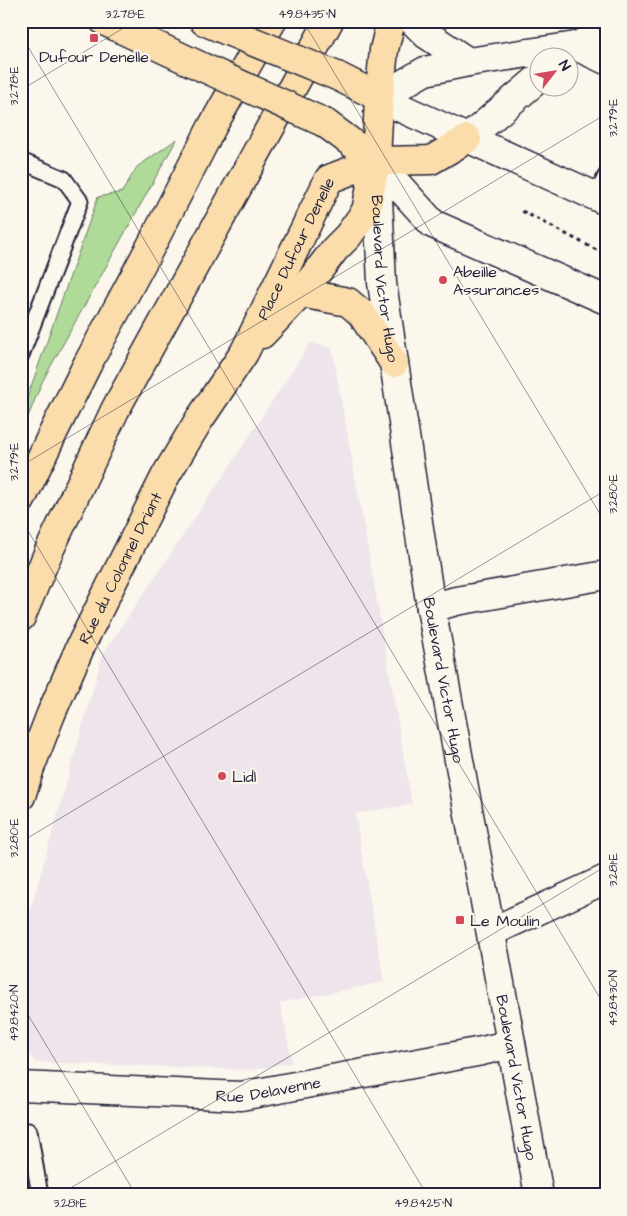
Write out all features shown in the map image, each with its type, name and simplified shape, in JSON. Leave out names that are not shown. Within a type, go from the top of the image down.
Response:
[{"type":"main road","points":[[204,21],[337,76],[379,98]]},
{"type":"main road","points":[[21,500],[88,363],[212,127],[272,21]]},
{"type":"main road","points":[[21,617],[49,550],[115,410],[329,21]]},
{"type":"main road","points":[[376,161],[379,98],[384,50],[391,21]]},
{"type":"main road","points":[[106,22],[325,123],[376,161],[431,160],[467,139]]},
{"type":"main road","name":"Place Dufour Denelle","points":[[244,353],[301,293],[366,211],[376,161]]},
{"type":"main road","name":"Place Dufour Denelle","points":[[244,353],[330,179],[376,161]]},
{"type":"main road","points":[[301,293],[348,302],[361,313],[394,363]]},
{"type":"main road","name":"Rue du Colonnel Driant","points":[[21,796],[51,714],[82,643],[119,567],[166,475],[244,353]]},
{"type":"street","points":[[413,21],[426,34],[468,62]]},
{"type":"street","points":[[578,48],[606,34]]},
{"type":"street","points":[[580,54],[606,60]]},
{"type":"street","points":[[379,98],[424,71],[468,62],[530,56]]},
{"type":"street","points":[[467,139],[530,85]]},
{"type":"street","points":[[379,98],[467,139],[602,191]]},
{"type":"street","points":[[376,161],[433,224],[606,300]]},
{"type":"street","name":"Boulevard Victor Hugo","points":[[376,161],[382,283],[431,608],[539,1195]]},
{"type":"street","points":[[431,608],[456,601],[606,575]]},
{"type":"street","points":[[491,932],[606,880]]},
{"type":"street","name":"Rue Delavenne","points":[[21,1086],[241,1096],[511,1044]]},
{"type":"lane","points":[[21,161],[64,179],[80,201],[21,355]]},
{"type":"lane","points":[[30,1131],[40,1195]]},
{"type":"path","points":[[522,211],[606,255]]},
{"type":"shaded area","points":[[310,343],[332,348],[412,804],[355,814],[384,982],[280,1003],[292,1062],[253,1070],[35,1062],[21,1044],[21,943],[103,654],[236,457]]},
{"type":"green space","points":[[177,139],[42,382],[21,434],[21,415],[98,197],[122,192],[137,167]]},
{"type":"place","name":"Dufour Denelle","points":[[94,38]]},
{"type":"place","name":"Abeille Assurances","points":[[443,280]]},
{"type":"place","name":"Lidl","points":[[222,776]]},
{"type":"place","name":"Le Moulin","points":[[460,920]]}]
